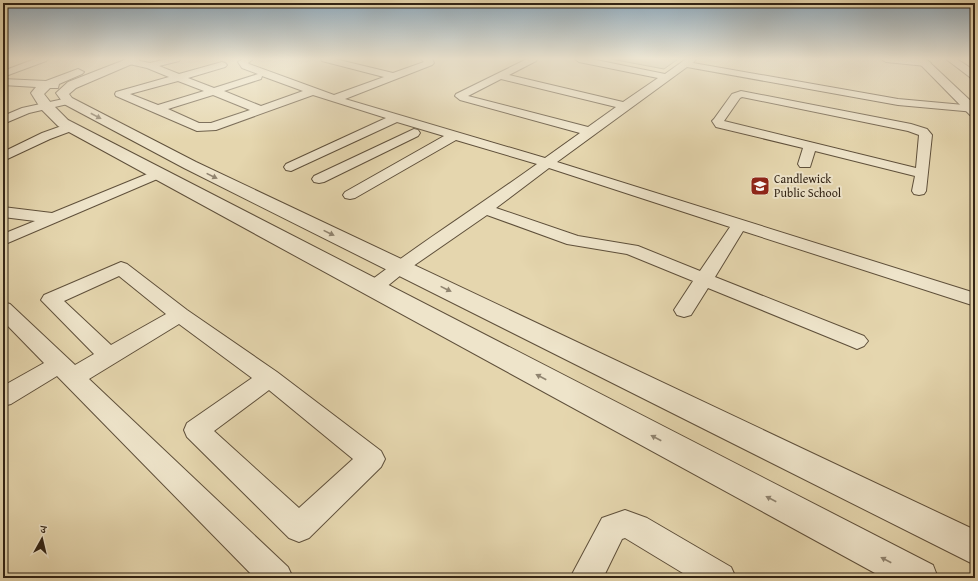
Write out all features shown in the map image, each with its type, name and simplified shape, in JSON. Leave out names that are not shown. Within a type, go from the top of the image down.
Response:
[{"type":"street","points":[[22,86],[58,94],[190,165],[975,548]]},
{"type":"street","points":[[3,120],[75,86]]},
{"type":"street","points":[[147,86],[120,94],[197,127],[204,128],[212,127],[309,93]]},
{"type":"street","points":[[203,86],[261,110]]},
{"type":"street","points":[[158,109],[231,86]]},
{"type":"street","points":[[287,86],[546,163],[975,300]]},
{"type":"street","points":[[293,86],[309,93]]},
{"type":"street","points":[[334,99],[366,86]]},
{"type":"street","points":[[480,86],[460,96],[591,132]]},
{"type":"street","points":[[542,86],[625,106]]},
{"type":"street","points":[[373,288],[400,267],[485,209],[546,163],[654,86]]},
{"type":"street","points":[[819,86],[912,104],[974,110]]},
{"type":"street","points":[[949,86],[974,110]]},
{"type":"street","points":[[10,104],[58,94]]},
{"type":"street","points":[[58,94],[63,123],[70,127],[920,578]]},
{"type":"street","points":[[919,191],[922,174],[926,135],[911,128],[741,94],[736,96],[718,121],[720,124],[728,127],[922,174]]},
{"type":"street","points":[[911,128],[912,104]]},
{"type":"street","points":[[291,167],[396,118]]},
{"type":"street","points":[[3,157],[46,136],[70,127]]},
{"type":"street","points":[[318,180],[414,133]]},
{"type":"street","points":[[350,195],[454,136]]},
{"type":"street","points":[[343,143],[403,165]]},
{"type":"street","points":[[805,164],[810,147]]},
{"type":"street","points":[[3,240],[157,174]]},
{"type":"street","points":[[485,209],[587,244],[614,246],[632,250],[857,341]]},
{"type":"street","points":[[3,212],[54,218]]},
{"type":"street","points":[[684,310],[739,225]]},
{"type":"street","points":[[109,356],[51,300],[121,268],[180,315],[269,378],[372,459],[299,528],[196,430],[269,378]]},
{"type":"street","points":[[3,309],[277,578]]},
{"type":"street","points":[[3,397],[66,371],[109,356],[180,315]]},
{"type":"street","points":[[586,578],[612,528],[625,524],[637,528],[720,578]]},
{"type":"place","name":"Candlewick Public School","points":[[760,186]]}]
